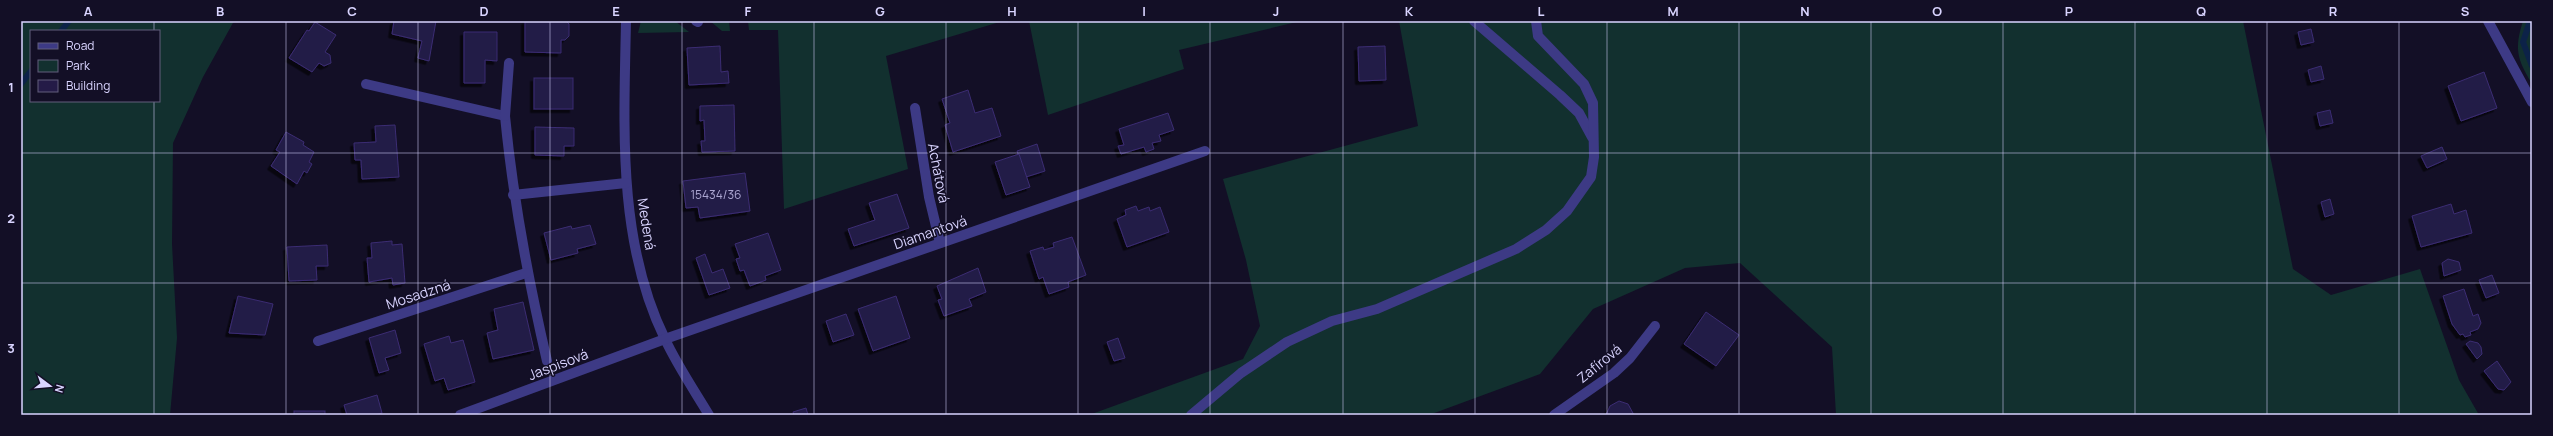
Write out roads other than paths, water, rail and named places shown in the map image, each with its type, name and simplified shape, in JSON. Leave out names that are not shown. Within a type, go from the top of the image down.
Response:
[{"type":"street","name":"Medená","points":[[626,21],[626,183],[632,231],[640,269],[665,339],[709,415]]},
{"type":"street","points":[[1474,21],[1560,94],[1578,113],[1592,137]]},
{"type":"street","points":[[1191,415],[1241,373],[1287,342],[1332,321],[1377,309],[1516,249],[1546,230],[1568,211],[1590,176],[1594,157],[1592,137],[1593,103],[1584,84],[1538,36],[1536,21]]},
{"type":"street","points":[[2488,21],[2532,102]]},
{"type":"street","points":[[509,63],[505,116],[513,196],[526,273],[547,361]]},
{"type":"street","points":[[366,84],[505,116]]},
{"type":"street","name":"Achátová","points":[[915,108],[926,181],[940,243]]},
{"type":"street","name":"Diamantová","points":[[665,339],[1205,151]]},
{"type":"street","points":[[513,196],[626,183]]},
{"type":"street","name":"Mosadzná","points":[[318,341],[526,273]]},
{"type":"street","name":"Zafírová","points":[[1554,415],[1614,373],[1630,358],[1655,326]]},
{"type":"street","name":"Jaspisová","points":[[460,415],[665,339]]},
{"type":"waterway","points":[[62,30],[69,21]]},
{"type":"waterway","points":[[2530,21],[2523,42],[2532,66]]},
{"type":"waterway","points":[[21,84],[30,72]]}]
